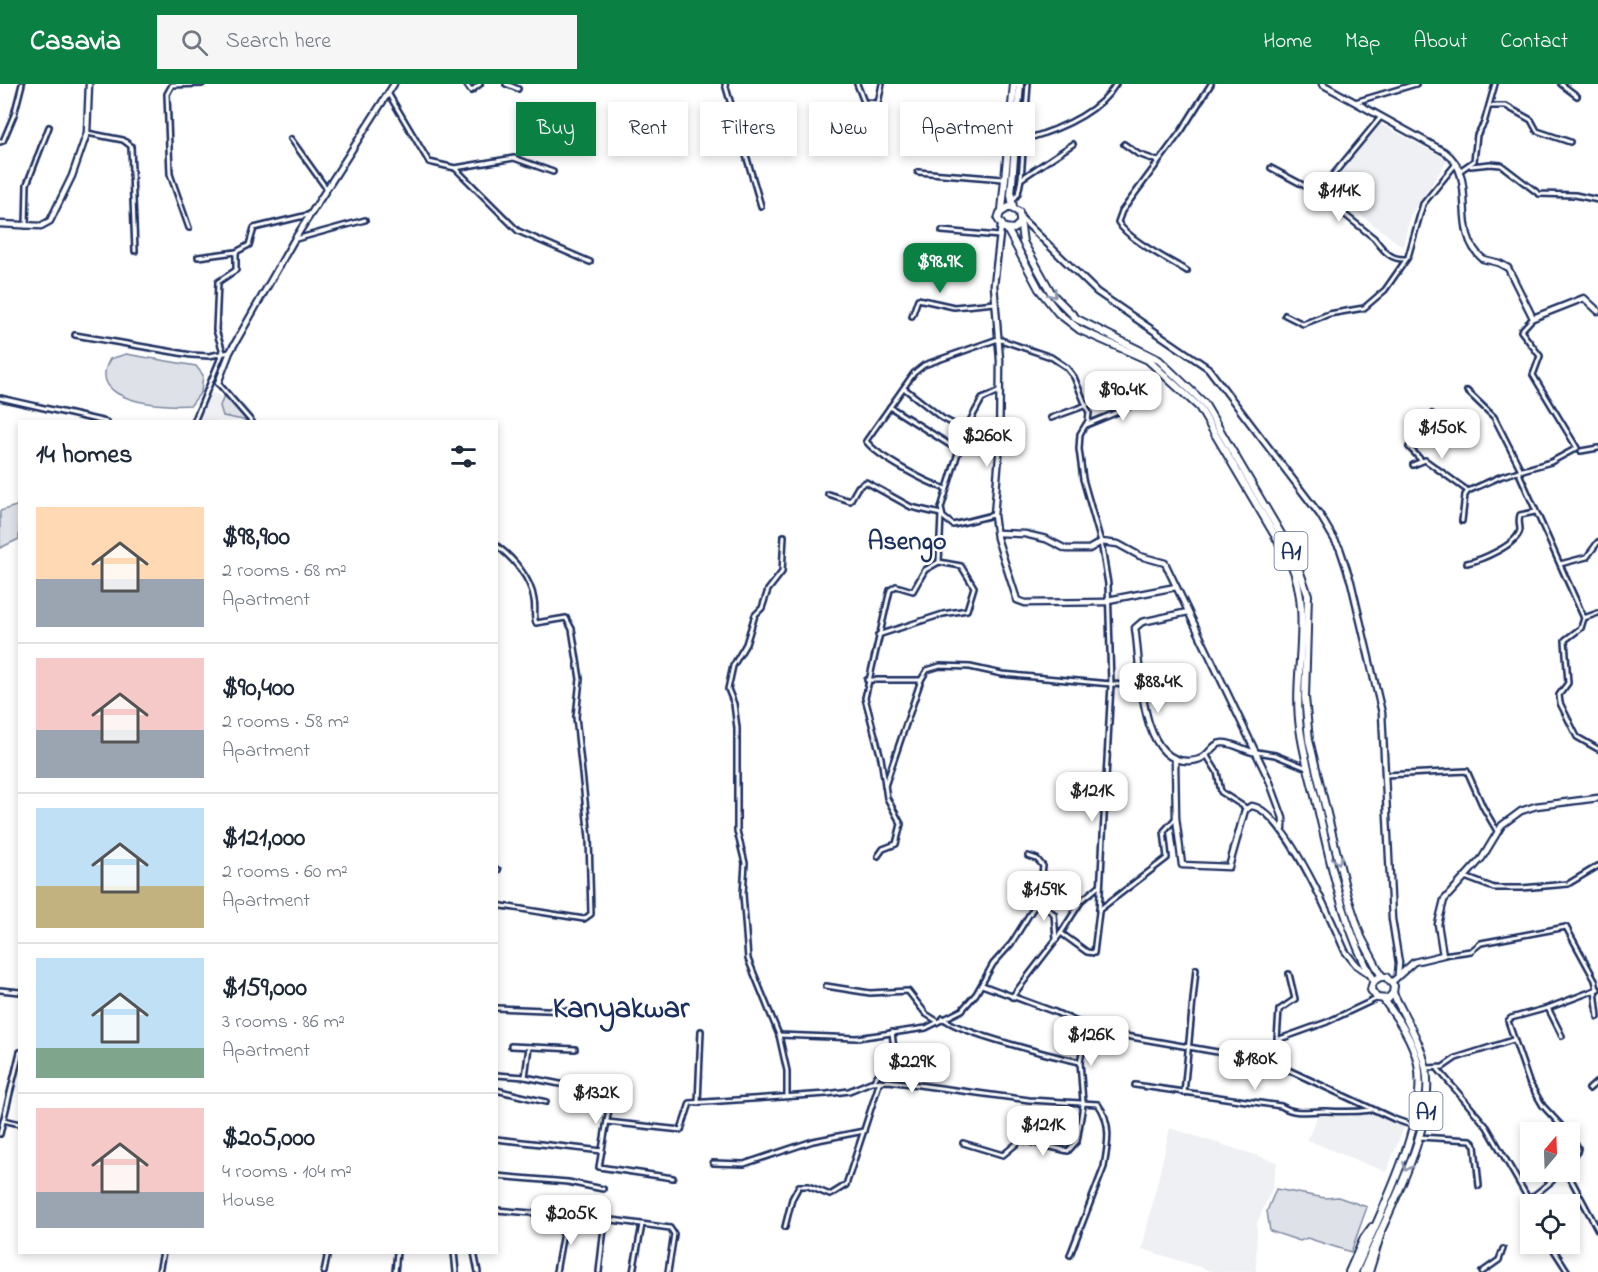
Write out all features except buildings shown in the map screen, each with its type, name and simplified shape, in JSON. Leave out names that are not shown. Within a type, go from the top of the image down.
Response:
[{"type":"highway","points":[[1014,84],[1002,210],[998,219],[1004,228],[1014,229],[1021,221]]},
{"type":"highway","points":[[1002,210],[1012,204],[1020,84]]},
{"type":"highway","name":"A1","points":[[1012,204],[1019,212],[1021,238],[1034,266],[1064,309],[1077,320],[1159,360],[1213,414],[1231,451],[1294,556],[1308,596],[1305,697],[1309,740],[1347,895],[1361,937],[1382,977]]},
{"type":"highway","name":"A1","points":[[1004,228],[1039,288],[1058,313],[1080,330],[1148,360],[1199,407],[1296,574],[1301,598],[1299,721],[1337,886],[1354,938],[1374,981],[1371,990],[1381,999],[1407,1033],[1417,1061],[1420,1089],[1413,1125],[1363,1272]]},
{"type":"highway","points":[[1374,981],[1382,977],[1392,982]]},
{"type":"highway","name":"A1","points":[[1355,1272],[1419,1137],[1428,1099],[1426,1068],[1418,1042],[1393,993],[1392,982]]},
{"type":"highway","points":[[1381,999],[1393,993]]},
{"type":"highway","name":"A1","points":[[1349,1272],[1364,1238],[1378,1226]]},
{"type":"highway","name":"A1","points":[[1369,1272],[1378,1247],[1378,1226]]},
{"type":"street","points":[[0,142],[3,141],[14,114],[22,84]]},
{"type":"street","points":[[0,224],[44,225],[50,221],[72,176],[87,133],[89,84]]},
{"type":"street","points":[[189,228],[170,174],[167,94],[172,85],[202,84]]},
{"type":"street","points":[[250,420],[218,383],[230,352],[308,215],[394,84]]},
{"type":"street","points":[[466,84],[471,91],[480,84]]},
{"type":"street","points":[[506,84],[518,89]]},
{"type":"street","points":[[725,84],[761,206]]},
{"type":"street","points":[[857,84],[864,102],[870,104],[878,103],[882,84]]},
{"type":"street","points":[[1026,102],[1028,84]]},
{"type":"street","points":[[1035,136],[1069,124],[1097,104],[1116,84]]},
{"type":"street","points":[[1187,271],[1150,250],[1123,230],[1118,222],[1122,211],[1211,84]]},
{"type":"street","points":[[1322,84],[1445,152],[1456,164],[1461,170],[1464,217],[1471,243],[1483,259],[1508,268],[1533,318]]},
{"type":"street","points":[[1352,102],[1416,84]]},
{"type":"street","points":[[1471,166],[1474,162],[1477,135],[1496,84]]},
{"type":"street","points":[[1561,84],[1577,96]]},
{"type":"street","points":[[388,93],[426,159],[433,165],[455,168],[514,158],[553,172]]},
{"type":"street","points":[[1490,105],[1506,106],[1531,120],[1537,131],[1570,142]]},
{"type":"street","points":[[1318,193],[1380,118]]},
{"type":"street","points":[[26,225],[27,184],[49,127]]},
{"type":"street","points":[[87,133],[123,140],[131,146],[135,250]]},
{"type":"street","points":[[291,139],[326,188]]},
{"type":"street","points":[[1021,179],[1073,144]]},
{"type":"street","points":[[1124,144],[1138,154],[1158,161]]},
{"type":"street","points":[[1012,204],[1017,196],[1021,179],[1022,156]]},
{"type":"street","points":[[1285,315],[1303,324],[1329,314],[1364,308],[1389,285],[1407,259],[1423,204],[1456,164]]},
{"type":"street","points":[[1461,170],[1471,166],[1501,165],[1539,194],[1575,195],[1598,200]]},
{"type":"street","points":[[455,168],[518,231],[590,262]]},
{"type":"street","points":[[1271,168],[1318,193],[1377,240],[1380,247],[1391,256],[1407,259]]},
{"type":"street","points":[[918,172],[1005,179]]},
{"type":"street","points":[[198,257],[236,252],[249,245],[255,228],[308,215]]},
{"type":"street","points":[[294,240],[365,220]]},
{"type":"street","points":[[1021,221],[1097,292],[1208,368],[1320,515],[1340,549],[1351,582],[1382,712],[1392,919],[1399,963],[1398,974]]},
{"type":"street","points":[[1004,228],[999,236],[994,285],[1000,391],[999,456],[994,515],[997,533],[1017,600],[1024,603],[1108,601],[1176,587]]},
{"type":"street","points":[[942,231],[999,236]]},
{"type":"street","points":[[195,420],[223,352],[216,330],[218,282],[236,270],[236,252]]},
{"type":"street","points":[[1462,521],[1465,495],[1468,491],[1519,470],[1551,462],[1575,452],[1577,447],[1534,377],[1540,356],[1521,331],[1533,318],[1584,298],[1598,311]]},
{"type":"street","points":[[912,316],[918,299],[954,307],[996,302]]},
{"type":"street","points":[[75,335],[191,355],[209,356],[230,352]]},
{"type":"street","points":[[946,489],[926,481],[867,442],[870,434],[905,389],[914,373],[924,365],[998,339],[1040,352],[1066,367],[1074,377],[1089,413],[1086,425],[1079,437],[1080,460],[1088,503],[1101,542],[1108,584],[1111,684],[1099,910],[1094,953],[1087,952],[1061,933]]},
{"type":"street","points":[[905,389],[942,418],[965,430]]},
{"type":"street","points":[[939,562],[941,514],[946,489],[965,430],[982,399],[1000,391]]},
{"type":"street","points":[[1467,392],[1494,417],[1584,618],[1581,628],[1566,638],[1568,683],[1559,697],[1564,716],[1577,737],[1598,749]]},
{"type":"street","points":[[1086,425],[1125,409],[1148,395]]},
{"type":"street","points":[[0,398],[97,420]]},
{"type":"street","points":[[1051,418],[1087,405]]},
{"type":"street","points":[[890,407],[958,450]]},
{"type":"street","points":[[1432,414],[1409,447],[1421,460],[1426,461],[1468,491]]},
{"type":"street","points":[[1581,451],[1598,448]]},
{"type":"street","points":[[1413,465],[1421,460]]},
{"type":"street","points":[[828,494],[844,501],[850,501],[858,487],[866,482],[911,507],[941,514],[951,524],[957,525],[994,515]]},
{"type":"street","points":[[1467,563],[1483,559],[1505,546],[1519,532],[1520,516],[1535,512]]},
{"type":"street","points":[[997,533],[1025,534],[1046,539],[1065,549],[1089,549],[1101,542],[1125,546],[1140,556],[1162,561],[1277,800],[1283,818],[1283,829]]},
{"type":"street","points":[[784,536],[782,572],[768,590],[762,608],[755,615],[746,644],[733,666],[728,683],[737,728],[737,831],[745,864],[743,894],[748,959],[779,1035],[787,1071],[788,1096]]},
{"type":"street","points":[[1560,564],[1587,557],[1598,542]]},
{"type":"street","points":[[498,547],[520,568],[530,584],[535,602],[536,623],[566,618],[572,629],[580,679],[576,717],[589,838],[591,914],[589,918],[584,919],[498,905]]},
{"type":"street","points":[[878,635],[943,614],[968,609],[968,600],[974,587],[965,569],[958,565],[939,562],[925,570],[913,591],[892,587],[878,635],[867,680],[865,698],[887,798],[901,827],[896,844],[883,849],[878,856]]},
{"type":"street","points":[[1188,612],[1136,626],[1144,708],[1154,739],[1161,751],[1175,760],[1193,761],[1207,756],[1223,743],[1253,752],[1275,755],[1309,768]]},
{"type":"street","points":[[1584,618],[1598,613]]},
{"type":"street","points":[[885,786],[921,680],[927,670],[940,666],[970,667],[1002,674],[1143,686]]},
{"type":"street","points":[[867,680],[921,680]]},
{"type":"street","points":[[1207,756],[1217,772],[1221,792],[1246,808],[1254,806],[1263,809],[1283,829],[1345,951],[1356,965],[1370,974]]},
{"type":"street","points":[[1175,760],[1176,818],[1182,865],[1228,867],[1246,808]]},
{"type":"street","points":[[1385,775],[1467,771],[1497,831]]},
{"type":"street","points":[[1443,955],[1438,929],[1439,914],[1447,895],[1482,858],[1497,831],[1521,811],[1557,802],[1598,798]]},
{"type":"street","points":[[1099,910],[1167,858],[1164,831],[1176,818]]},
{"type":"street","points":[[779,1035],[845,1039],[926,1028],[965,1008],[982,985],[991,967],[1011,944],[1041,893],[1043,866],[1037,859],[1028,856]]},
{"type":"street","points":[[1465,877],[1494,888],[1522,888],[1568,884],[1598,866]]},
{"type":"street","points":[[1012,996],[1056,940],[1082,900],[1099,886]]},
{"type":"street","points":[[1037,902],[1054,914],[1056,940]]},
{"type":"street","points":[[1392,982],[1398,974],[1424,958],[1471,951],[1480,943],[1566,927],[1595,980],[1598,1017]]},
{"type":"street","points":[[1184,1093],[1196,969]]},
{"type":"street","points":[[1289,974],[1295,999],[1278,1010],[1277,1040],[1381,999]]},
{"type":"street","points":[[982,985],[1055,1012],[1088,1029],[1276,1063],[1373,1110],[1413,1125]]},
{"type":"street","points":[[826,986],[870,993],[908,991],[927,1014],[937,1021]]},
{"type":"street","points":[[1558,1122],[1539,1100],[1513,1040],[1509,1019],[1548,1008],[1597,989]]},
{"type":"street","points":[[0,990],[18,992]]},
{"type":"street","points":[[498,1008],[570,1011],[584,1015]]},
{"type":"street","points":[[1548,1008],[1562,1036]]},
{"type":"street","points":[[944,1018],[948,1022],[978,1033],[1080,1062]]},
{"type":"street","points":[[963,1143],[1004,1155],[1021,1140],[1068,1151],[1077,1141],[1083,1103],[1080,1062],[1088,1029]]},
{"type":"street","points":[[698,1103],[701,1031]]},
{"type":"street","points":[[874,1082],[880,1070],[890,1065],[895,1058],[892,1032]]},
{"type":"street","points":[[1426,1068],[1437,1069],[1456,1058],[1513,1040]]},
{"type":"street","points":[[511,1046],[575,1049]]},
{"type":"street","points":[[525,1077],[529,1047]]},
{"type":"street","points":[[0,1134],[18,1060]]},
{"type":"street","points":[[1437,1069],[1487,1127],[1526,1194]]},
{"type":"street","points":[[498,1075],[525,1077],[570,1086]]},
{"type":"street","points":[[607,1122],[681,1130],[688,1103],[840,1093],[880,1081],[1029,1100],[1098,1104],[1104,1112],[1109,1137],[1104,1167],[1070,1255]]},
{"type":"street","points":[[785,1227],[792,1199],[799,1186],[808,1186],[830,1195],[846,1185],[880,1081]]},
{"type":"street","points":[[1589,1089],[1598,1081]]},
{"type":"street","points":[[1135,1085],[1281,1106],[1289,1112],[1306,1114],[1319,1111],[1344,1113],[1373,1110]]},
{"type":"street","points":[[498,1090],[546,1101]]},
{"type":"street","points":[[610,1103],[600,1167],[673,1178]]},
{"type":"street","points":[[0,1104],[6,1106]]},
{"type":"street","points":[[3,1120],[18,1124]]},
{"type":"street","points":[[713,1163],[744,1164],[813,1141],[864,1131]]},
{"type":"street","points":[[1419,1137],[1471,1140],[1475,1146],[1479,1186]]},
{"type":"street","points":[[498,1139],[602,1151]]},
{"type":"street","points":[[498,1176],[568,1182],[603,1189]]},
{"type":"street","points":[[1536,1194],[1551,1182]]},
{"type":"street","points":[[1572,1182],[1598,1230]]},
{"type":"street","points":[[498,1210],[605,1219],[668,1228],[674,1232],[668,1272]]},
{"type":"street","points":[[556,1272],[566,1216]]},
{"type":"street","points":[[599,1272],[605,1219]]},
{"type":"street","points":[[633,1272],[642,1225]]},
{"type":"street","points":[[1482,1272],[1499,1260],[1503,1249]]},
{"type":"street","points":[[159,1272],[163,1254]]},
{"type":"street","points":[[324,1272],[328,1254]]},
{"type":"street","points":[[395,1272],[397,1254]]},
{"type":"street","points":[[454,1254],[456,1272]]},
{"type":"street","points":[[474,1254],[478,1272]]},
{"type":"street","points":[[1556,1254],[1568,1272]]},
{"type":"shaded area","points":[[1377,122],[1448,160],[1410,216],[1403,247],[1329,191]]},
{"type":"shaded area","points":[[126,354],[196,366],[203,375],[201,392],[191,405],[147,403],[117,393],[108,385],[105,374],[110,359]]},
{"type":"shaded area","points":[[210,392],[245,406],[256,420],[199,420]]},
{"type":"shaded area","points":[[224,396],[233,400],[247,420],[223,416],[220,406]]},
{"type":"shaded area","points":[[18,505],[18,539],[0,548],[0,511]]},
{"type":"shaded area","points":[[1374,1112],[1405,1125],[1386,1172],[1307,1140],[1319,1113],[1351,1117],[1353,1114]]},
{"type":"shaded area","points":[[1170,1128],[1277,1162],[1272,1189],[1257,1223],[1256,1272],[1215,1272],[1142,1249]]},
{"type":"shaded area","points":[[1276,1189],[1325,1198],[1338,1197],[1367,1207],[1351,1252],[1307,1238],[1300,1241],[1270,1231],[1267,1211]]},
{"type":"district","name":"Asengo","points":[[907,540]]},
{"type":"district","name":"Kanyakwar","points":[[621,1007]]}]
